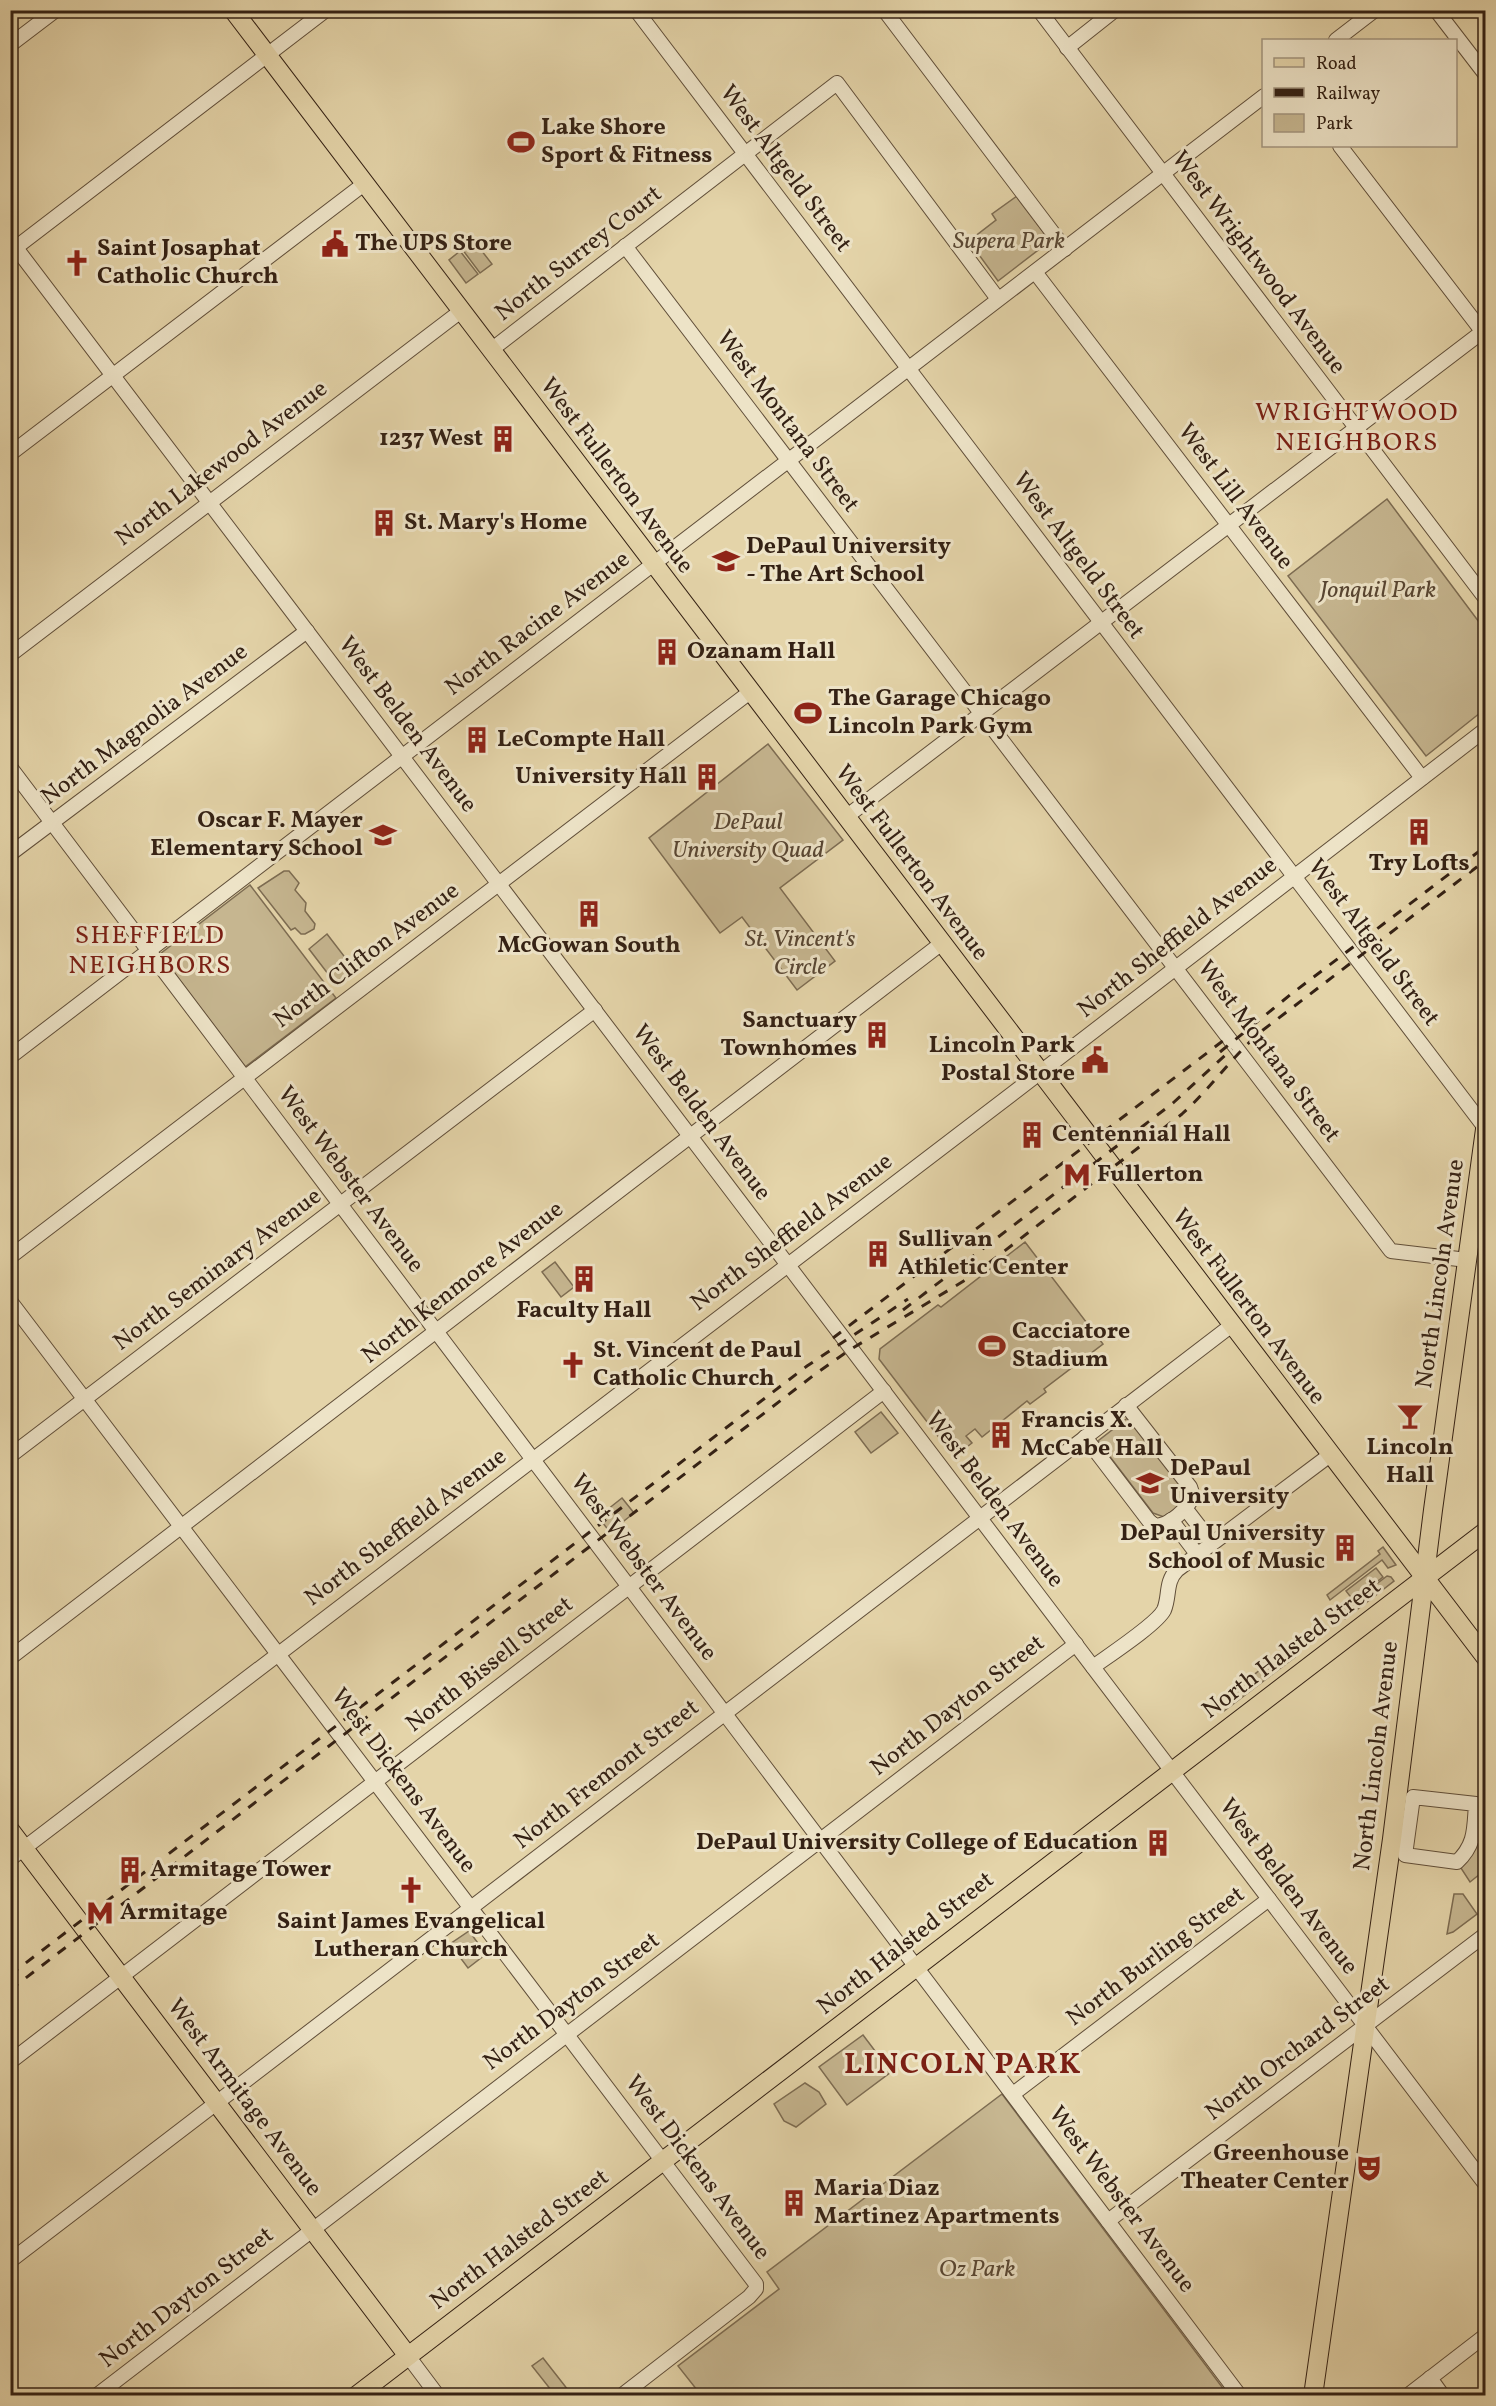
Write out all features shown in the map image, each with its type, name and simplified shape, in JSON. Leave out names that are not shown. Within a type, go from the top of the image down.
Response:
[{"type":"main road","name":"West Fullerton Avenue","points":[[233,10],[1485,1658]]},
{"type":"main road","name":"North Lincoln Avenue","points":[[1313,2396],[1392,1839],[1485,1126]]},
{"type":"main road","name":"North Halsted Street","points":[[356,2396],[1485,1531]]},
{"type":"main road","name":"West Armitage Avenue","points":[[10,1830],[17,1854],[121,1977],[408,2356]]},
{"type":"street","points":[[10,45],[56,10]]},
{"type":"street","points":[[12,247],[326,10]]},
{"type":"street","name":"West Altgeld Street","points":[[636,10],[1485,1126]]},
{"type":"street","name":"West Wrightwood Avenue","points":[[1039,10],[1485,599]]},
{"type":"street","points":[[1067,48],[1115,10]]},
{"type":"street","points":[[1337,39],[1376,10]]},
{"type":"street","points":[[1436,10],[1485,75]]},
{"type":"street","points":[[885,11],[1065,249]]},
{"type":"street","name":"North Surrey Court","points":[[491,350],[837,83],[999,299]]},
{"type":"street","name":"North Racine Avenue","points":[[10,1056],[1262,97]]},
{"type":"street","points":[[846,818],[1484,330],[1341,147]]},
{"type":"street","points":[[10,454],[364,184]]},
{"type":"street","name":"West Montana Street","points":[[625,246],[1391,1251],[1467,1260]]},
{"type":"street","name":"West Belden Avenue","points":[[12,247],[113,376],[691,1136],[1485,2185]]},
{"type":"street","name":"West Lill Avenue","points":[[1035,272],[1422,778]]},
{"type":"street","name":"North Lakewood Avenue","points":[[10,655],[461,311]]},
{"type":"street","name":"North Magnolia Avenue","points":[[10,854],[307,631]]},
{"type":"street","name":"North Clifton Avenue","points":[[10,1257],[750,692]]},
{"type":"street","name":"North Sheffield Avenue","points":[[17,1854],[1485,729]]},
{"type":"street","name":"West Webster Avenue","points":[[10,766],[1240,2396]]},
{"type":"street","name":"North Kenmore Avenue","points":[[10,1658],[942,943]]},
{"type":"street","name":"North Seminary Avenue","points":[[10,1456],[595,1010]]},
{"type":"street","name":"West Dickens Avenue","points":[[10,1301],[756,2284],[756,2289],[749,2297],[621,2396]]},
{"type":"street","name":"North Fremont Street","points":[[10,2261],[1232,1325]]},
{"type":"street","name":"North Bissell Street","points":[[10,2062],[884,1391]]},
{"type":"street","points":[[1085,1437],[1149,1521],[1155,1526],[1162,1526],[1171,1520],[1185,1508],[1193,1496],[1190,1487],[1126,1405]]},
{"type":"street","points":[[1093,1667],[1159,1617],[1166,1602],[1170,1578],[1177,1570],[1330,1455]]},
{"type":"street","points":[[1185,1508],[1212,1543]]},
{"type":"street","points":[[1171,1520],[1197,1554]]},
{"type":"street","name":"North Dayton Street","points":[[96,2396],[1076,1644]]},
{"type":"street","points":[[1413,1797],[1476,1804],[1476,1830],[1466,1853],[1457,1862],[1405,1855],[1413,1797]]},
{"type":"street","name":"North Burling Street","points":[[1013,2094],[1269,1899]]},
{"type":"street","name":"North Orchard Street","points":[[1108,2221],[1485,1934]]},
{"type":"street","points":[[1407,2396],[1485,2335]]},
{"type":"street","name":"West Armitage Avenue","points":[[408,2356],[438,2396]]},
{"type":"street","points":[[1430,2378],[1443,2396]]},
{"type":"green space","name":"Supera Park","points":[[1017,196],[1050,241],[998,281],[969,241],[996,220],[992,214]]},
{"type":"green space","points":[[474,241],[492,264],[480,273],[462,249]]},
{"type":"green space","points":[[460,251],[478,274],[466,283],[449,260]]},
{"type":"green space","name":"Jonquil Park","points":[[1387,499],[1485,630],[1485,709],[1426,756],[1288,576]]},
{"type":"green space","name":"DePaul University Quad","points":[[768,744],[843,840],[780,888],[835,961],[797,990],[742,917],[720,933],[649,838]]},
{"type":"green space","points":[[284,871],[289,871],[299,883],[295,890],[306,903],[305,911],[315,924],[314,929],[305,934],[301,934],[295,928],[291,930],[258,888]]},
{"type":"green space","points":[[250,885],[336,998],[245,1067],[160,954]]},
{"type":"green space","points":[[327,934],[354,969],[335,983],[309,949]]},
{"type":"green space","name":"Cacciatore Stadium","points":[[1025,1242],[1103,1344],[1044,1389],[1046,1392],[1030,1404],[1027,1401],[982,1437],[975,1429],[966,1436],[972,1443],[959,1453],[952,1443],[944,1444],[879,1359],[880,1349],[938,1305],[941,1307]]},
{"type":"green space","points":[[555,1262],[574,1287],[561,1297],[542,1272]]},
{"type":"green space","points":[[881,1412],[898,1433],[871,1453],[855,1432]]},
{"type":"green space","points":[[1130,1416],[1185,1489],[1182,1502],[1164,1517],[1153,1513],[1098,1441]]},
{"type":"green space","points":[[622,1498],[634,1513],[610,1532],[598,1517]]},
{"type":"green space","points":[[1383,1547],[1396,1565],[1388,1568],[1382,1560],[1330,1600],[1327,1595],[1380,1554],[1378,1551]]},
{"type":"green space","points":[[1376,1568],[1383,1577],[1353,1600],[1346,1591]]},
{"type":"green space","points":[[1387,1576],[1394,1581],[1345,1619],[1340,1612]]},
{"type":"green space","points":[[1288,1648],[1295,1657],[1224,1711],[1218,1703]]},
{"type":"green space","points":[[1475,1818],[1485,1820],[1485,1870],[1470,1882],[1457,1862]]},
{"type":"green space","points":[[1454,1894],[1463,1894],[1477,1914],[1447,1934]]},
{"type":"green space","points":[[469,1931],[486,1954],[468,1968],[450,1944]]},
{"type":"green space","points":[[863,2035],[891,2072],[847,2105],[819,2067]]},
{"type":"green space","points":[[805,2083],[819,2092],[826,2104],[796,2127],[784,2121],[774,2104]]},
{"type":"green space","name":"Oz Park","points":[[1002,2094],[1228,2395],[701,2395],[678,2366],[779,2289],[767,2272]]},
{"type":"green space","points":[[543,2358],[572,2395],[555,2395],[532,2366]]},
{"type":"railway","points":[[1220,1052],[1290,995],[1486,846]]},
{"type":"railway","points":[[10,1990],[814,1375],[848,1351],[972,1276],[1182,1114],[1263,1030],[1486,860]]},
{"type":"railway","points":[[833,1338],[1224,1040]]},
{"type":"railway","points":[[903,1310],[1173,1103],[1232,1049]]},
{"type":"railway","points":[[10,1975],[807,1366],[908,1299]]},
{"type":"place","name":"Lake Shore Sport & Fitness","points":[[521,142]]},
{"type":"place","name":"The UPS Store","points":[[335,244]]},
{"type":"place","name":"Saint Josaphat Catholic Church","points":[[77,263]]},
{"type":"place","name":"1237 West","points":[[503,439]]},
{"type":"place","name":"St. Mary's Home","points":[[384,523]]},
{"type":"place","name":"DePaul University - The Art School","points":[[726,561]]},
{"type":"place","name":"Ozanam Hall","points":[[667,652]]},
{"type":"place","name":"The Garage Chicago Lincoln Park Gym","points":[[808,713]]},
{"type":"place","name":"LeCompte Hall","points":[[477,740]]},
{"type":"place","name":"University Hall","points":[[707,777]]},
{"type":"place","name":"Try Lofts","points":[[1419,832]]},
{"type":"place","name":"Oscar F. Mayer Elementary School","points":[[383,835]]},
{"type":"place","name":"McGowan South","points":[[589,914]]},
{"type":"place","name":"Sanctuary Townhomes","points":[[877,1035]]},
{"type":"place","name":"Lincoln Park Postal Store","points":[[1095,1060]]},
{"type":"place","name":"Centennial Hall","points":[[1032,1135]]},
{"type":"place","name":"Fullerton","points":[[1077,1175]]},
{"type":"place","name":"Sullivan Athletic Center","points":[[878,1254]]},
{"type":"place","name":"Faculty Hall","points":[[584,1279]]},
{"type":"place","name":"Cacciatore Stadium","points":[[992,1346]]},
{"type":"place","name":"St. Vincent de Paul Catholic Church","points":[[573,1365]]},
{"type":"place","name":"Lincoln Hall","points":[[1410,1416]]},
{"type":"place","name":"Francis X. McCabe Hall","points":[[1001,1435]]},
{"type":"place","name":"DePaul University","points":[[1150,1483]]},
{"type":"place","name":"DePaul University School of Music","points":[[1345,1548]]},
{"type":"place","name":"DePaul University College of Education","points":[[1158,1843]]},
{"type":"place","name":"Armitage Tower","points":[[130,1870]]},
{"type":"place","name":"Saint James Evangelical Lutheran Church","points":[[411,1890]]},
{"type":"place","name":"Armitage","points":[[100,1913]]},
{"type":"place","name":"Greenhouse Theater Center","points":[[1369,2168]]},
{"type":"place","name":"Maria Diaz Martinez Apartments","points":[[794,2203]]},
{"type":"district","name":"WRIGHTWOOD NEIGHBORS","points":[[1357,428]]},
{"type":"district","name":"SHEFFIELD NEIGHBORS","points":[[150,951]]},
{"type":"district","name":"LINCOLN PARK","points":[[963,2065]]},
{"type":"park label","name":"St. Vincent's Circle","points":[[800,954]]}]
